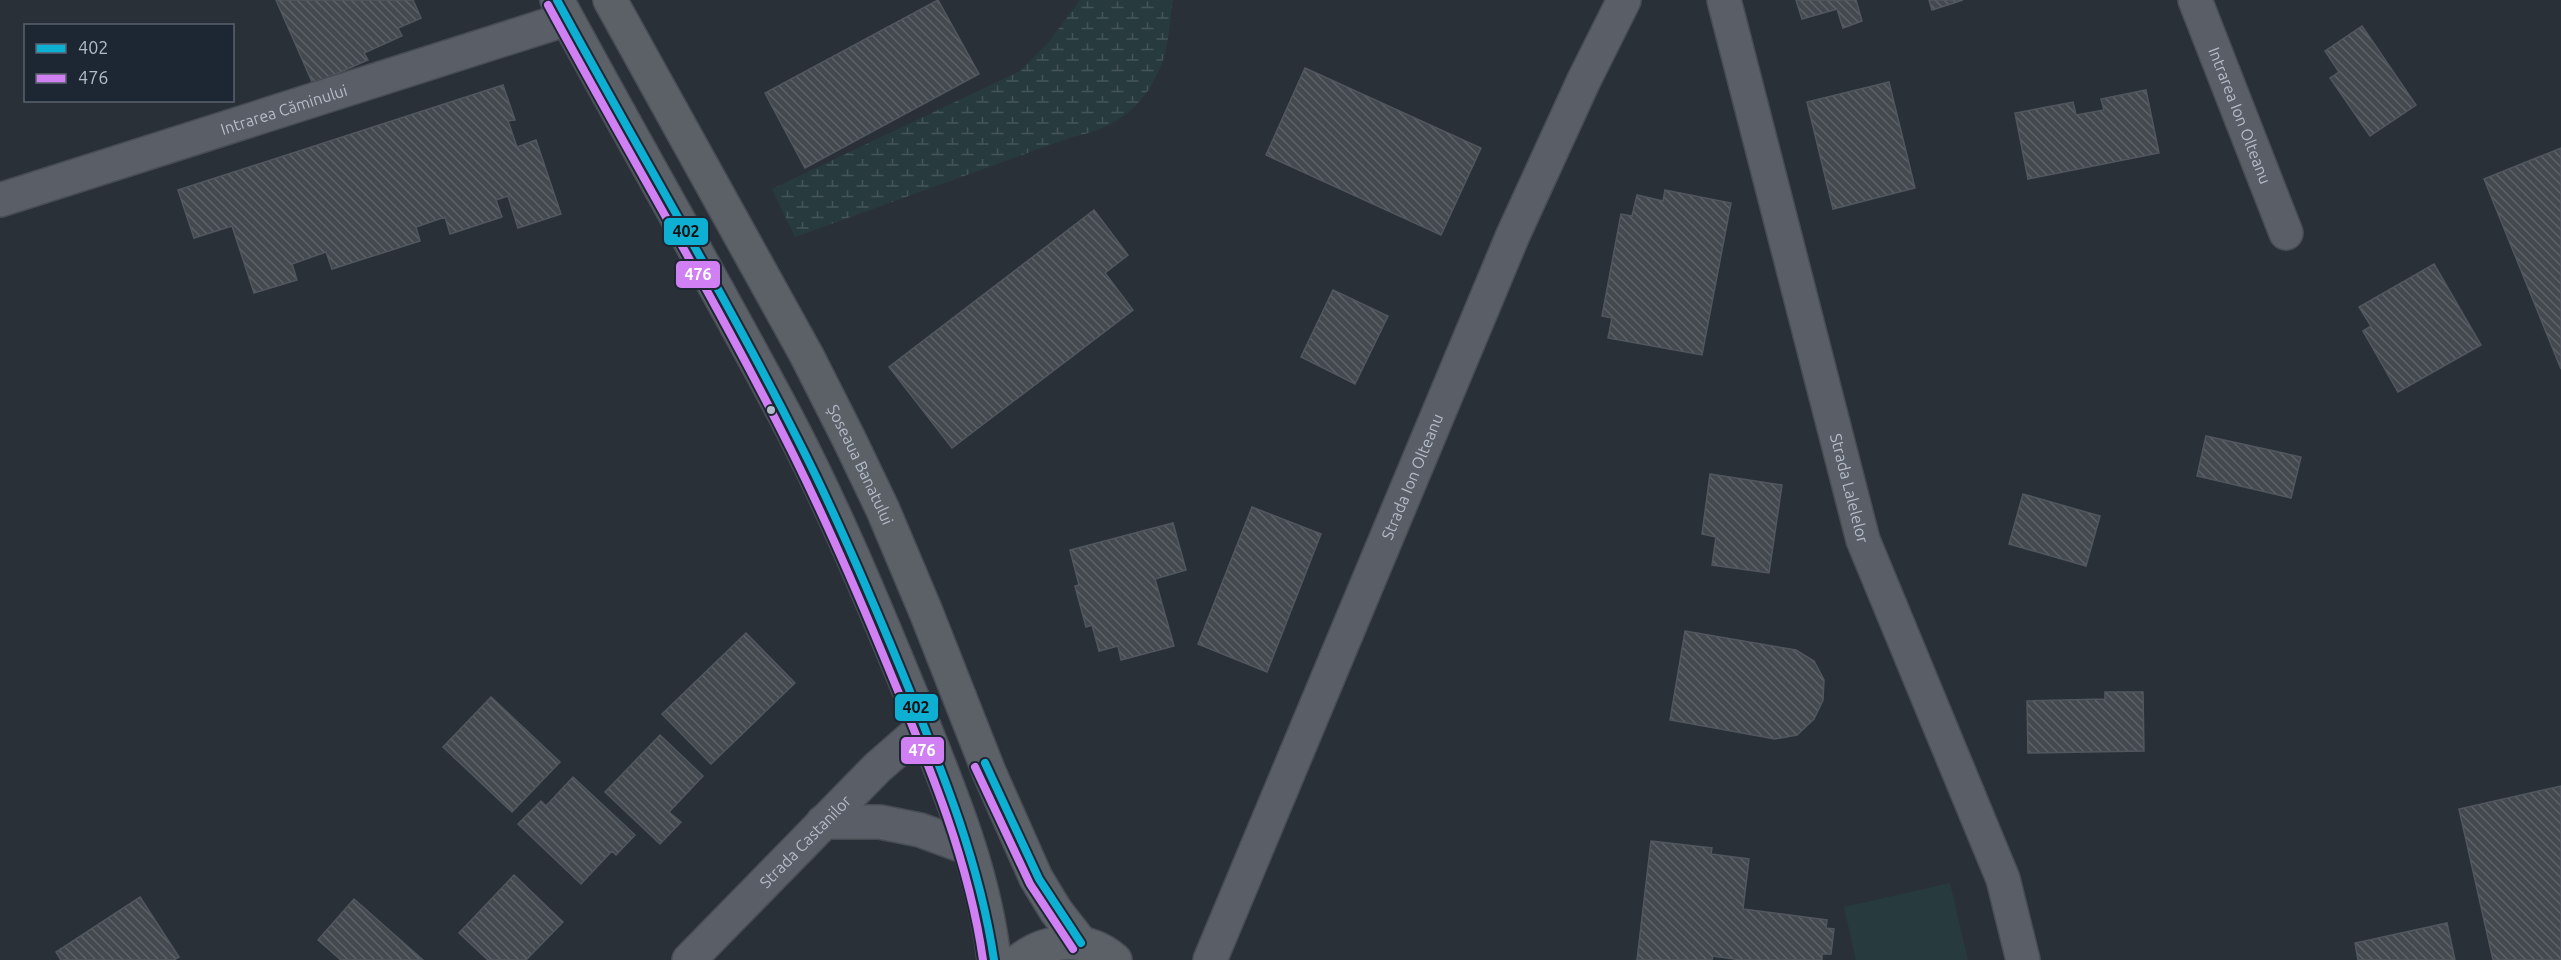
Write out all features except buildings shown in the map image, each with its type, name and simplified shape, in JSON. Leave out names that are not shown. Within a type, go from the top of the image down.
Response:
[{"type":"main road","name":"Șoseaua Banatului","points":[[610,0],[807,356],[849,439],[926,612],[985,762],[1036,878],[1056,911],[1108,954]]},
{"type":"main road","points":[[562,9],[786,418],[869,594],[945,777],[982,893],[994,960]]},
{"type":"main road","points":[[1020,960],[1031,951],[1055,943],[1108,954]]},
{"type":"street","name":"Strada Ion Olteanu","points":[[1210,960],[1513,235],[1584,80],[1624,0]]},
{"type":"street","name":"Strada Lalelelor","points":[[1724,0],[1863,540],[2003,879],[2023,960]]},
{"type":"street","name":"Intrarea Ion Olteanu","points":[[2195,0],[2286,233]]},
{"type":"street","name":"Intrarea Căminului","points":[[0,200],[562,9]]},
{"type":"street","name":"Strada Castanilor","points":[[689,960],[878,767],[924,727]]},
{"type":"street","points":[[823,822],[880,822],[920,830],[969,848]]},
{"type":"green space","points":[[1080,0],[1173,0],[1163,60],[1148,90],[1129,112],[1103,128],[1072,137],[795,237],[772,189],[1020,71],[1048,43]]},
{"type":"green space","points":[[1950,883],[1968,960],[1856,960],[1844,907]]},
{"type":"transit line","name":"402","points":[[557,0],[743,335],[842,531],[902,672],[957,813],[979,886],[994,960]]},
{"type":"transit line","name":"476","points":[[548,5],[735,342],[794,456],[833,539],[870,622],[947,816],[968,887],[983,960]]},
{"type":"transit line","name":"402","points":[[985,763],[1039,879],[1081,943]]},
{"type":"transit line","name":"476","points":[[975,767],[1030,884],[1073,949]]}]
